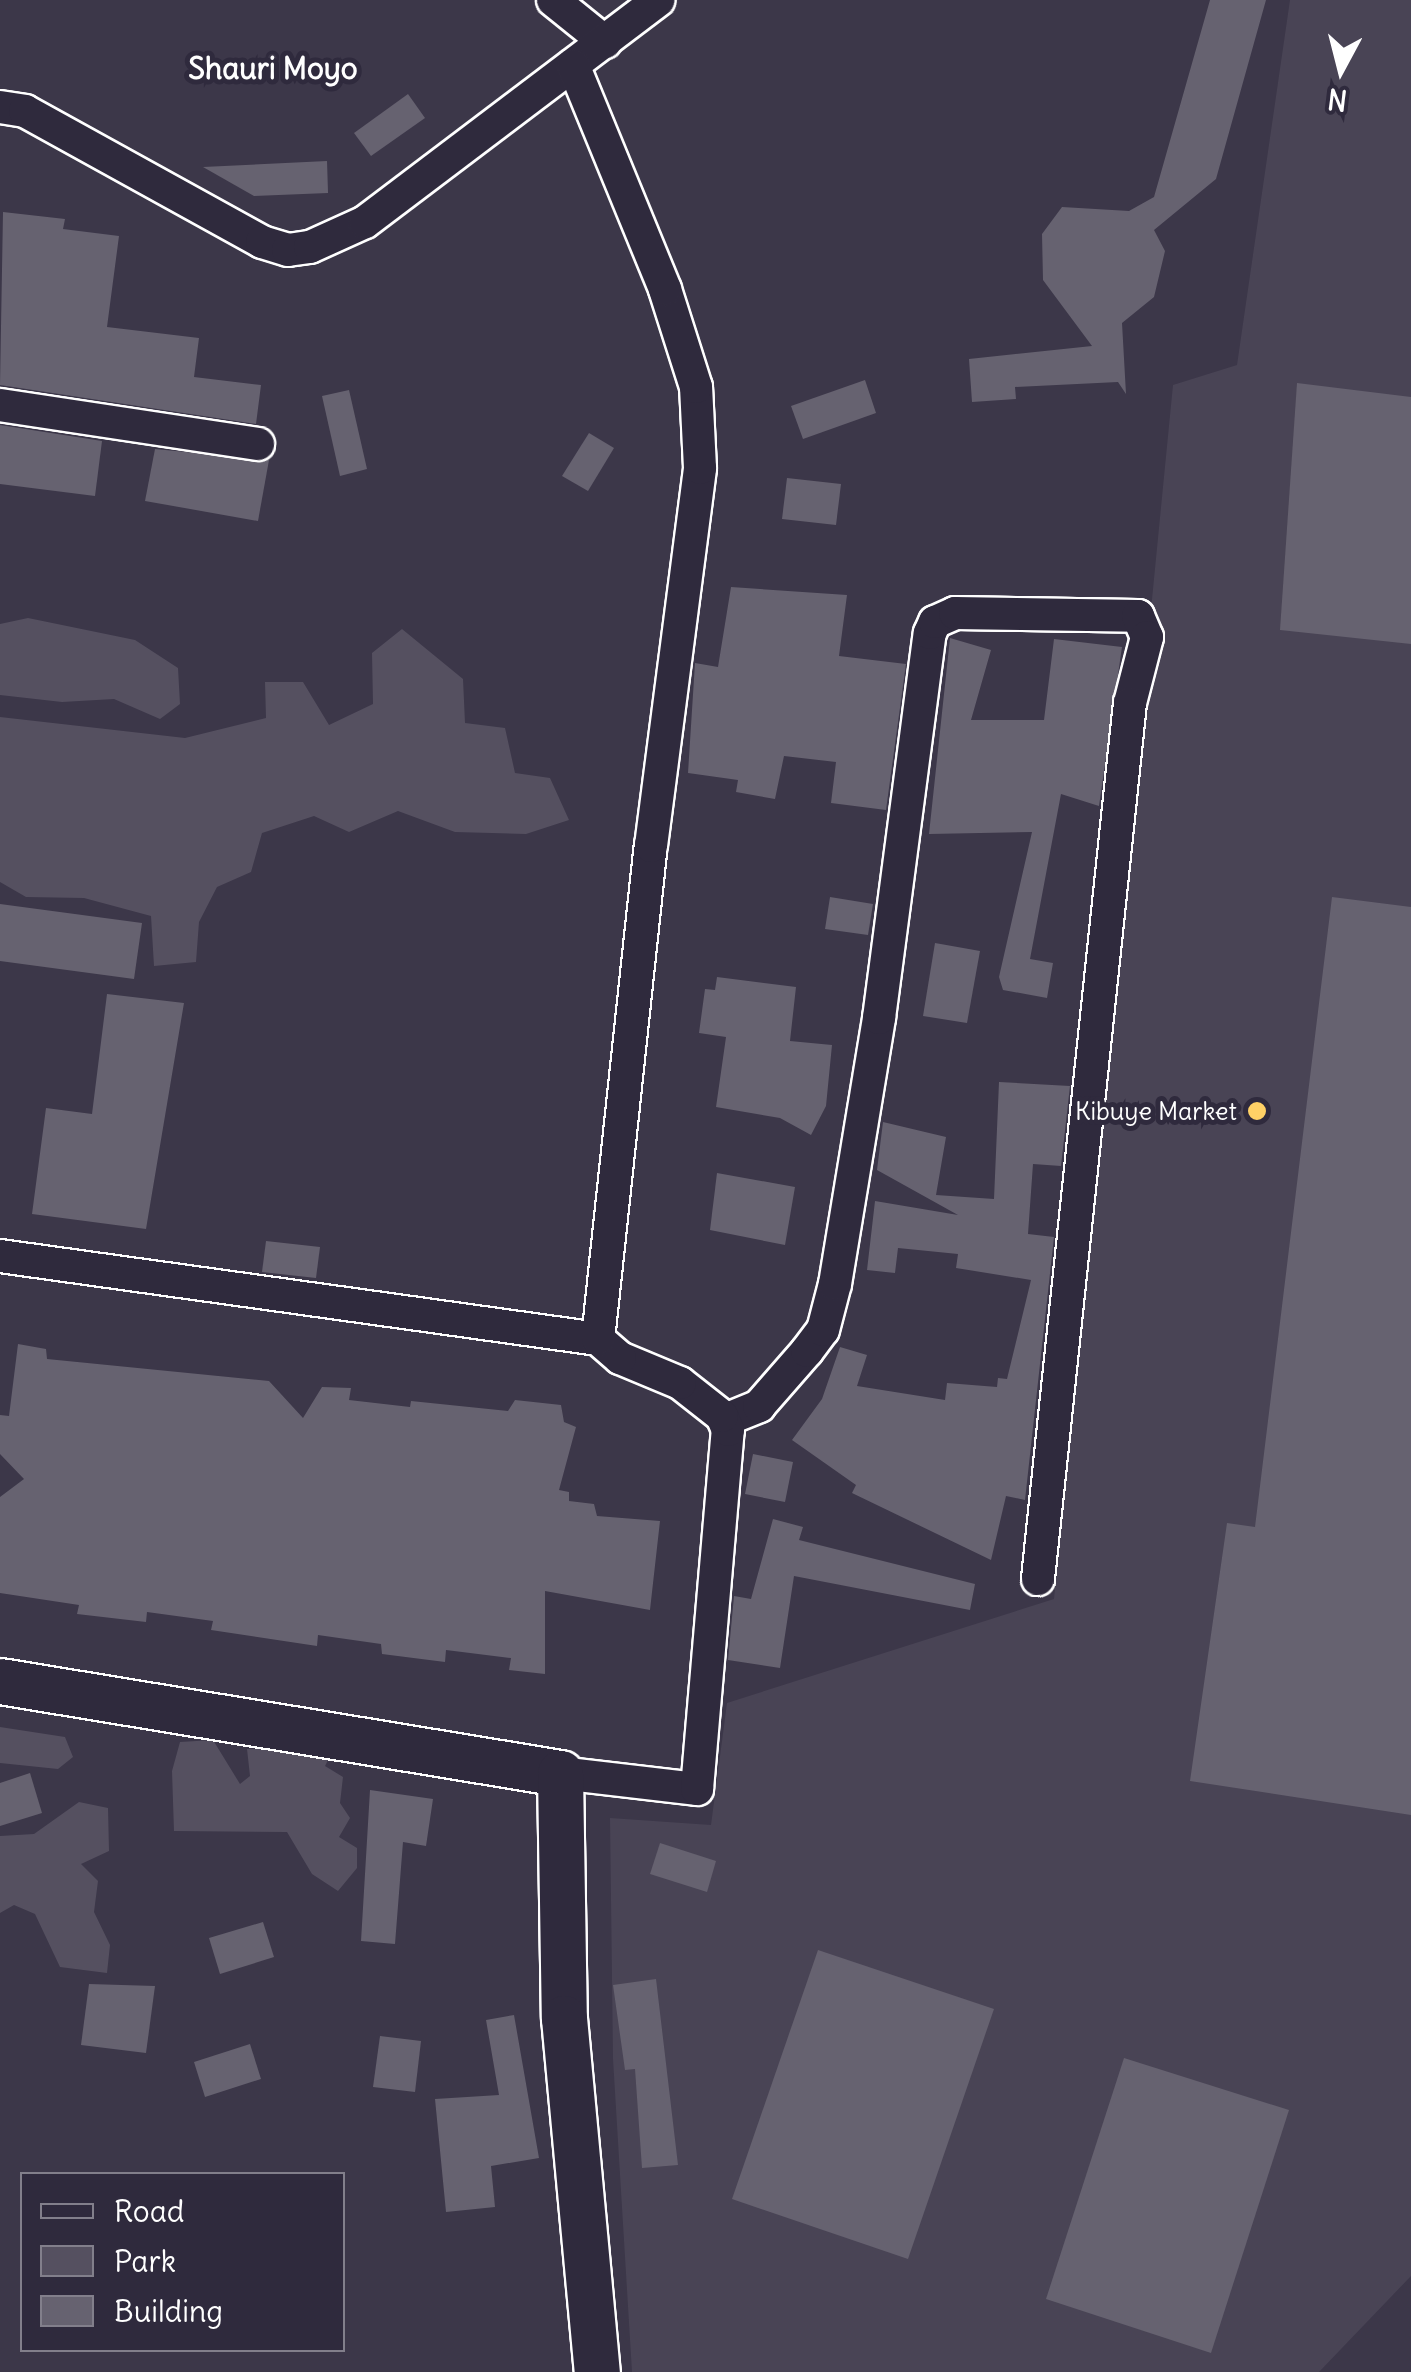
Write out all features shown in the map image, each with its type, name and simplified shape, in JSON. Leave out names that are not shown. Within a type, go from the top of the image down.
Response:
[{"type":"main road","points":[[0,1681],[560,1773],[564,2018],[596,2372]]},
{"type":"street","points":[[553,0],[605,42]]},
{"type":"street","points":[[0,107],[25,111],[168,195],[288,250],[365,222],[660,0]]},
{"type":"street","points":[[573,65],[665,289],[696,387],[700,468],[651,846],[598,1339]]},
{"type":"street","points":[[0,405],[258,444]]},
{"type":"street","points":[[725,1420],[759,1406],[807,1352],[823,1330],[835,1284],[880,1018],[930,632],[956,613],[1138,616],[1147,637],[1130,703],[1038,1579]]},
{"type":"street","points":[[0,1256],[598,1339],[620,1358],[680,1382],[725,1420]]},
{"type":"street","points":[[560,1773],[696,1790],[724,1516],[725,1420]]},
{"type":"shaded area","name":"Kibuye Market","points":[[1290,0],[1411,0],[1411,2276],[1319,2372],[632,2372],[613,2059],[610,1818],[711,1825],[727,1703],[1054,1599],[1173,385],[1237,365]]},
{"type":"green space","points":[[28,618],[135,640],[178,668],[180,704],[160,719],[114,699],[62,702],[0,695],[0,624]]},
{"type":"green space","points":[[402,629],[463,679],[465,723],[505,728],[515,773],[550,778],[569,820],[526,834],[455,832],[398,811],[349,832],[314,816],[262,833],[251,872],[217,887],[199,922],[196,962],[154,966],[151,916],[84,898],[26,897],[0,882],[0,717],[185,738],[266,718],[265,682],[303,682],[329,725],[373,704],[372,653]]},
{"type":"green space","points":[[0,1727],[65,1737],[73,1757],[58,1769],[0,1763]]},
{"type":"green space","points":[[213,1740],[240,1784],[250,1776],[247,1749],[333,1750],[325,1766],[343,1777],[340,1803],[350,1818],[339,1837],[357,1848],[357,1868],[338,1891],[312,1874],[287,1832],[174,1831],[172,1771],[180,1742]]},
{"type":"green space","points":[[79,1802],[108,1808],[109,1851],[81,1864],[98,1881],[94,1912],[110,1945],[107,1973],[60,1967],[35,1914],[14,1905],[0,1913],[0,1836],[34,1834]]},
{"type":"building","points":[[1210,0],[1266,0],[1216,179],[1154,230],[1165,251],[1154,297],[1122,323],[1126,394],[1118,382],[1015,387],[1016,399],[972,402],[969,359],[1092,346],[1043,280],[1042,234],[1062,207],[1129,211],[1154,197]]},
{"type":"building","points":[[408,94],[425,118],[371,156],[354,133]]},
{"type":"building","points":[[327,161],[328,193],[254,196],[203,167]]},
{"type":"building","points":[[3,212],[65,219],[63,229],[119,236],[107,327],[199,338],[194,377],[261,385],[256,424],[0,385]]},
{"type":"building","points":[[865,380],[876,413],[803,439],[791,406]]},
{"type":"building","points":[[1297,383],[1411,397],[1411,644],[1280,630]]},
{"type":"building","points":[[349,390],[367,469],[340,476],[322,396]]},
{"type":"building","points":[[0,425],[102,441],[95,496],[0,484]]},
{"type":"building","points":[[589,433],[614,448],[588,491],[562,476]]},
{"type":"building","points":[[155,449],[269,460],[258,521],[145,501]]},
{"type":"building","points":[[787,478],[841,484],[836,525],[782,519]]},
{"type":"building","points":[[731,587],[847,595],[839,656],[906,664],[886,810],[831,803],[836,762],[784,756],[775,799],[736,792],[738,780],[688,773],[695,663],[718,667]]},
{"type":"building","points":[[950,638],[991,650],[971,720],[1044,720],[1054,639],[1122,647],[1099,806],[1061,794],[1030,959],[1053,963],[1047,998],[1003,990],[999,977],[1032,832],[929,834]]},
{"type":"building","points":[[830,897],[873,904],[868,935],[825,929]]},
{"type":"building","points":[[1332,897],[1411,907],[1411,1815],[1190,1781],[1227,1523],[1255,1527]]},
{"type":"building","points":[[0,904],[142,923],[134,979],[0,961]]},
{"type":"building","points":[[935,943],[980,951],[967,1023],[923,1016]]},
{"type":"building","points":[[717,977],[796,987],[790,1041],[832,1045],[826,1106],[811,1135],[780,1118],[716,1107],[726,1037],[699,1033],[705,989],[715,990]]},
{"type":"building","points":[[107,994],[184,1003],[146,1229],[32,1214],[46,1108],[92,1114]]},
{"type":"building","points":[[999,1082],[1070,1086],[1061,1166],[1033,1164],[1028,1234],[1054,1237],[1025,1500],[1006,1496],[991,1560],[852,1493],[856,1485],[792,1440],[822,1399],[840,1347],[867,1355],[857,1386],[945,1400],[947,1383],[997,1387],[998,1378],[1007,1379],[1031,1280],[956,1268],[958,1254],[898,1248],[895,1273],[867,1270],[875,1201],[958,1215],[877,1170],[883,1122],[946,1137],[936,1195],[994,1199]]},
{"type":"building","points":[[717,1173],[795,1187],[785,1245],[710,1230]]},
{"type":"building","points":[[266,1241],[320,1247],[316,1278],[262,1272]]},
{"type":"building","points":[[18,1344],[46,1349],[47,1359],[269,1381],[303,1418],[322,1387],[351,1388],[349,1400],[410,1407],[411,1401],[508,1411],[515,1400],[561,1405],[564,1422],[576,1427],[559,1490],[569,1492],[569,1501],[594,1504],[597,1516],[660,1521],[650,1610],[545,1591],[545,1674],[509,1670],[511,1658],[446,1650],[445,1662],[382,1654],[381,1644],[318,1635],[317,1646],[211,1630],[213,1621],[147,1612],[146,1622],[77,1614],[79,1605],[0,1593],[0,1497],[24,1479],[0,1454],[0,1415],[9,1416]]},
{"type":"building","points":[[753,1454],[793,1462],[785,1502],[745,1494]]},
{"type":"building","points":[[773,1519],[803,1527],[799,1540],[975,1584],[970,1610],[794,1576],[780,1668],[728,1660],[734,1596],[751,1599]]},
{"type":"building","points":[[30,1773],[42,1813],[0,1826],[0,1783]]},
{"type":"building","points":[[370,1790],[433,1799],[426,1846],[403,1842],[395,1944],[361,1941]]},
{"type":"building","points":[[660,1843],[716,1861],[707,1892],[650,1874]]},
{"type":"building","points":[[263,1922],[274,1957],[220,1974],[209,1938]]},
{"type":"building","points":[[818,1950],[994,2009],[908,2259],[732,2199]]},
{"type":"building","points":[[656,1979],[678,2165],[642,2168],[635,2069],[625,2070],[613,1985]]},
{"type":"building","points":[[89,1984],[155,1986],[146,2053],[81,2045]]},
{"type":"building","points":[[514,2015],[539,2158],[491,2166],[495,2207],[446,2212],[435,2099],[499,2095],[486,2020]]},
{"type":"building","points":[[380,2036],[421,2041],[415,2092],[373,2087]]},
{"type":"building","points":[[250,2044],[261,2079],[205,2097],[194,2062]]},
{"type":"building","points":[[1124,2058],[1289,2110],[1211,2353],[1046,2299]]},
{"type":"place","name":"Kibuye Market","points":[[1257,1111]]},
{"type":"district","name":"Shauri Moyo","points":[[273,68]]}]
